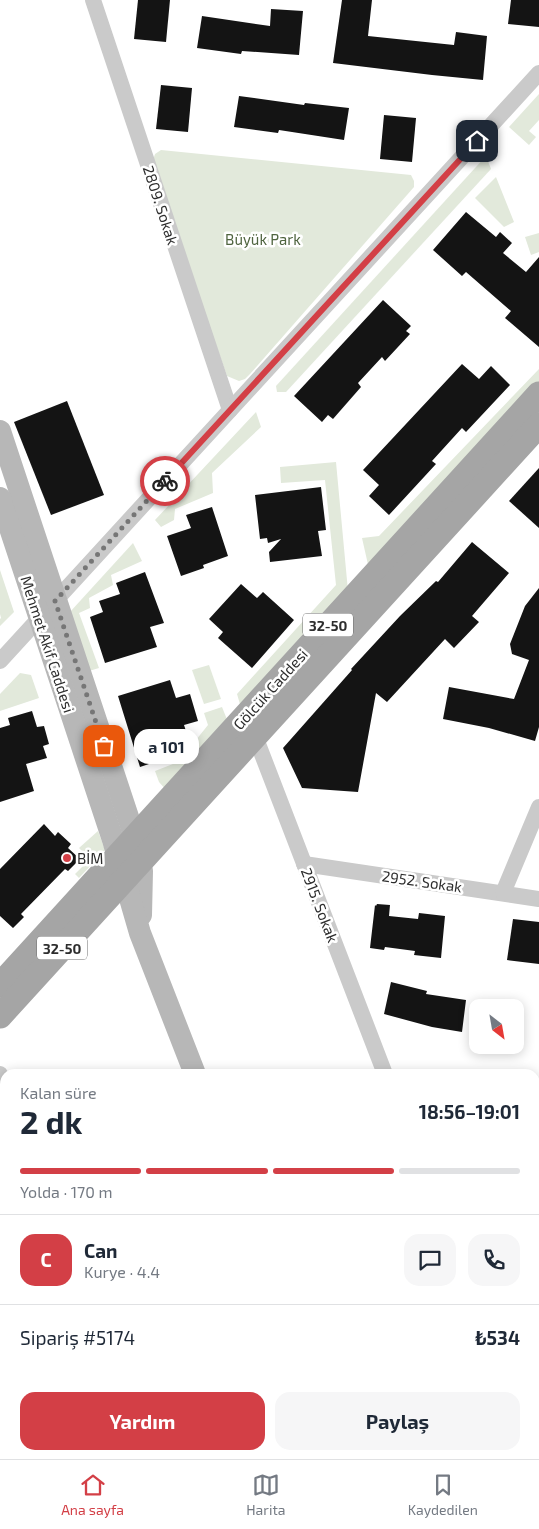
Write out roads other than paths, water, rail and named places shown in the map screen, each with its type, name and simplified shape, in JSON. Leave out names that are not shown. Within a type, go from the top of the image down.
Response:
[{"type":"main road","name":"Gölcük Caddesi","points":[[0,1016],[128,865],[134,838],[539,394]]},
{"type":"main road","name":"Gölcük Caddesi","points":[[0,985],[128,865],[255,736],[536,433]]},
{"type":"street","name":"2809. Sokak","points":[[93,0],[230,410]]},
{"type":"street","points":[[0,661],[539,73]]},
{"type":"street","name":"Mehmet Akif Caddesi","points":[[0,431],[134,838]]},
{"type":"street","name":"Mehmet Akif Caddesi","points":[[0,498],[39,618],[128,865],[140,933],[193,1069]]},
{"type":"street","name":"2915. Sokak","points":[[255,736],[383,1069]]},
{"type":"street","points":[[503,893],[539,807]]},
{"type":"street","name":"2952. Sokak","points":[[304,864],[539,899]]},
{"type":"place","name":"a 101","points":[[104,746]]},
{"type":"place","name":"BİM","points":[[67,858]]},
{"type":"park label","name":"Büyük Park","points":[[263,239]]}]
